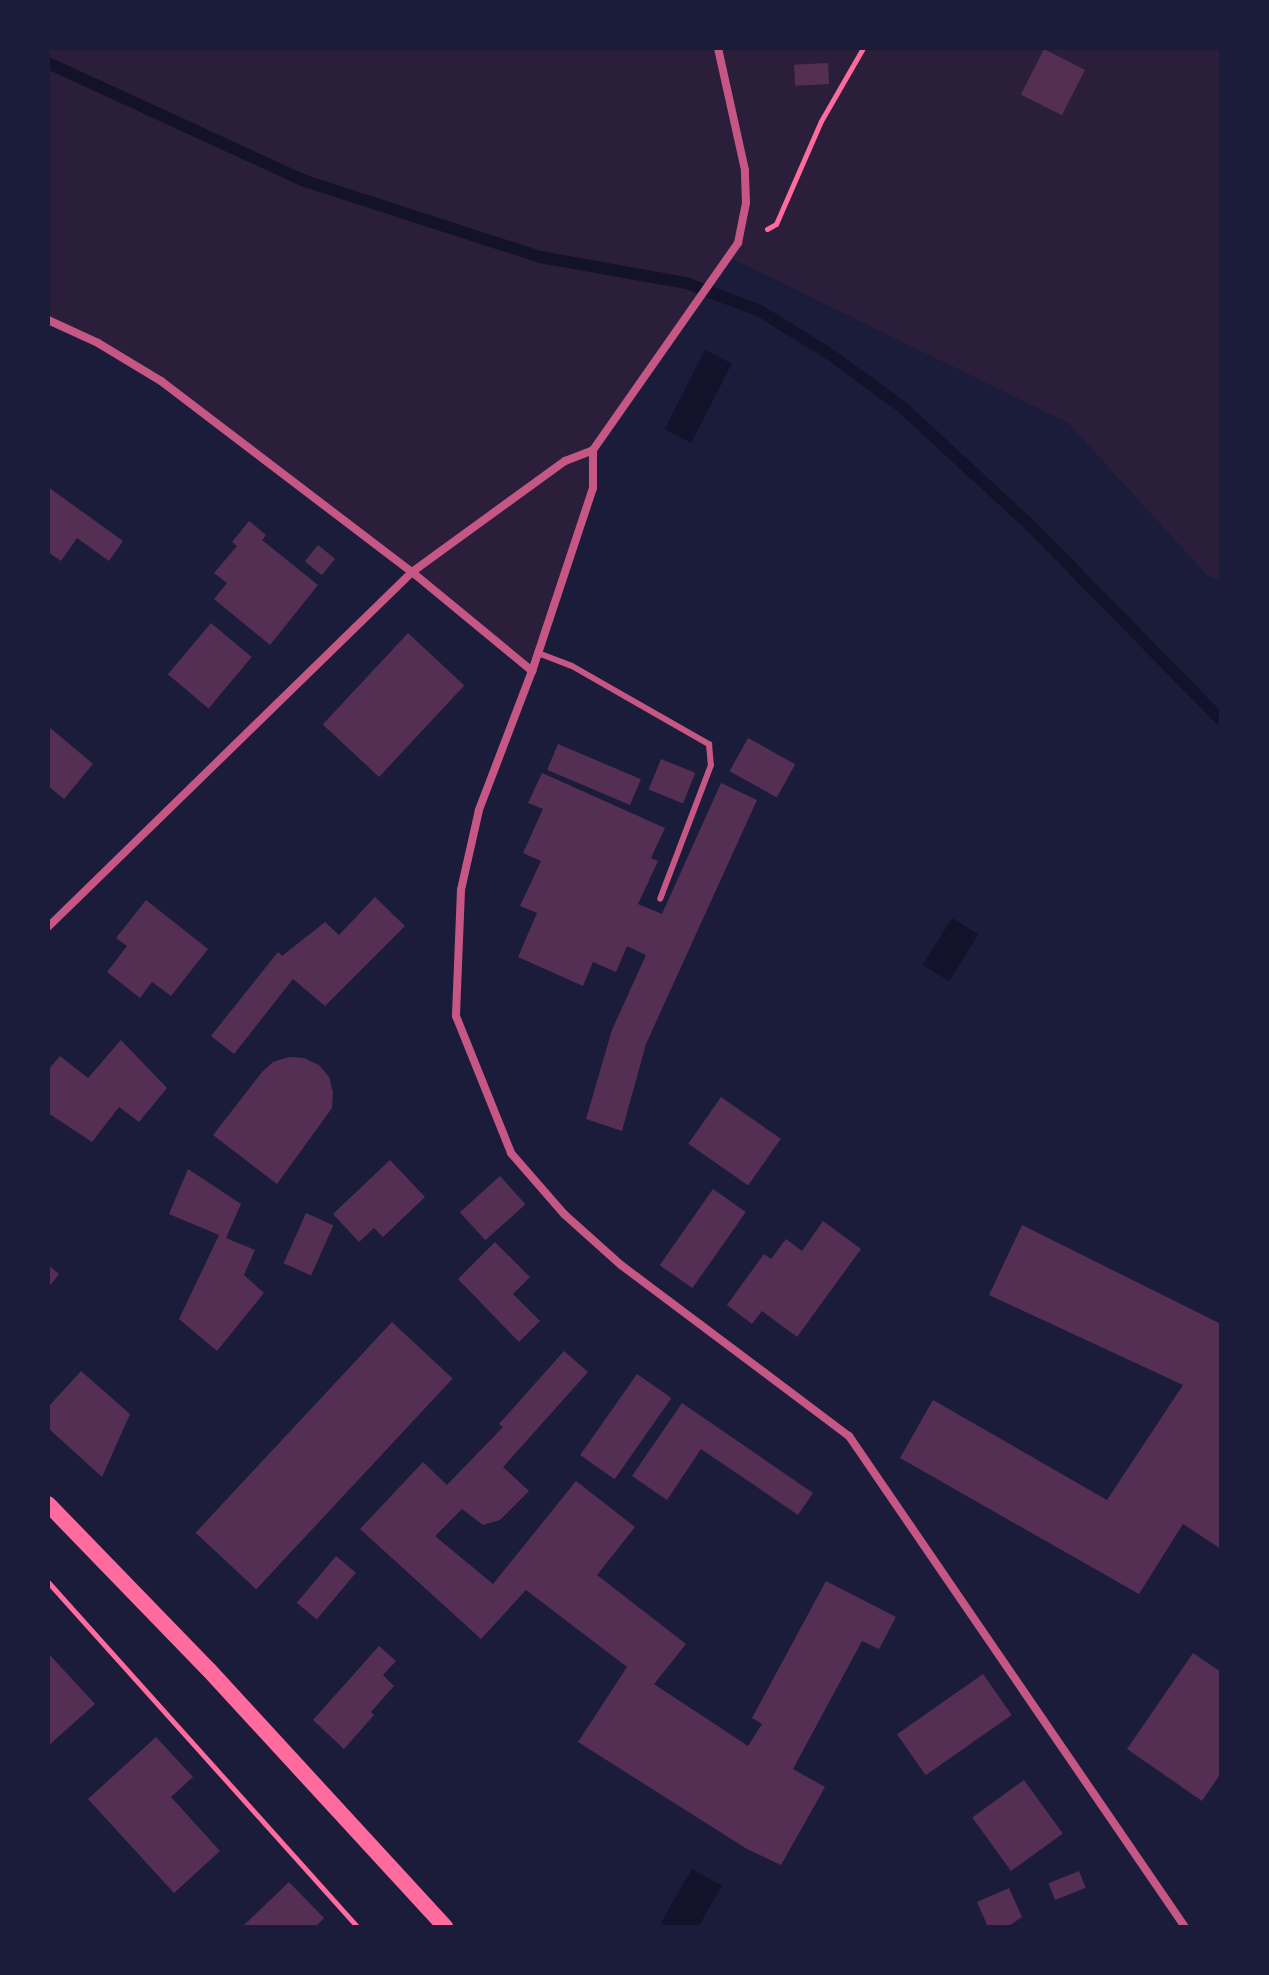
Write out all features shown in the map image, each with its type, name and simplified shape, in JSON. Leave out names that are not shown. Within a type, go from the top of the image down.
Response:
[{"type":"main road","points":[[48,1504],[209,1670],[445,1927]]},
{"type":"street","points":[[48,927],[412,572],[565,461],[593,450],[738,243],[746,203],[745,170],[718,48]]},
{"type":"street","points":[[48,320],[98,343],[161,381],[412,572],[532,671]]},
{"type":"street","points":[[593,450],[593,488],[532,671],[479,810],[461,890],[456,1016],[511,1153],[564,1214],[621,1265],[849,1436],[1185,1927]]},
{"type":"lane","points":[[538,653],[572,666],[709,744],[711,765],[660,899]]},
{"type":"path","points":[[738,243],[776,224],[821,121],[863,48]]},
{"type":"path","points":[[48,1582],[358,1927]]},
{"type":"shaded area","points":[[48,48],[1221,48],[1221,583],[1207,575],[1068,423],[729,257],[593,450],[593,488],[532,671],[161,381],[48,321]]},
{"type":"shaded area","points":[[705,350],[732,364],[691,443],[665,429]]},
{"type":"shaded area","points":[[952,918],[978,934],[949,981],[923,965]]},
{"type":"shaded area","points":[[692,1869],[722,1886],[698,1927],[668,1927],[661,1923]]},
{"type":"building","points":[[1044,49],[1085,70],[1062,115],[1021,94]]},
{"type":"building","points":[[828,63],[829,84],[795,86],[794,65]]},
{"type":"building","points":[[48,487],[123,541],[109,561],[77,538],[61,561],[48,552]]},
{"type":"building","points":[[249,521],[266,535],[262,540],[318,585],[270,645],[214,599],[227,583],[214,573],[237,546],[232,542]]},
{"type":"building","points":[[318,545],[335,559],[322,575],[305,561]]},
{"type":"building","points":[[211,623],[252,657],[209,708],[168,674]]},
{"type":"building","points":[[408,633],[464,686],[379,777],[323,724]]},
{"type":"building","points":[[48,726],[93,764],[64,799],[48,786]]},
{"type":"building","points":[[748,738],[795,764],[777,797],[730,771]]},
{"type":"building","points":[[558,744],[641,779],[630,805],[547,770]]},
{"type":"building","points":[[661,759],[695,773],[683,803],[649,790]]},
{"type":"building","points":[[542,773],[665,828],[651,858],[658,861],[638,904],[662,914],[721,783],[757,800],[646,1044],[622,1131],[586,1119],[612,1030],[646,955],[627,946],[616,972],[593,962],[583,986],[518,957],[537,913],[520,906],[541,861],[523,853],[543,809],[528,803]]},
{"type":"building","points":[[375,897],[405,926],[325,1006],[293,979],[234,1054],[211,1036],[278,952],[282,956],[325,922],[339,935]]},
{"type":"building","points":[[146,900],[208,949],[171,996],[152,982],[140,998],[107,972],[127,946],[116,938]]},
{"type":"building","points":[[121,1040],[167,1088],[139,1122],[119,1107],[92,1142],[48,1113],[48,1070],[60,1056],[88,1078]]},
{"type":"building","points":[[289,1057],[304,1058],[319,1065],[329,1077],[333,1092],[332,1108],[277,1184],[213,1135],[262,1072],[273,1062]]},
{"type":"building","points":[[721,1097],[781,1139],[748,1186],[688,1144]]},
{"type":"building","points":[[390,1160],[425,1197],[383,1237],[374,1228],[359,1242],[333,1214]]},
{"type":"building","points":[[188,1169],[241,1204],[226,1238],[255,1250],[244,1275],[264,1293],[217,1351],[179,1319],[219,1235],[169,1214]]},
{"type":"building","points":[[500,1176],[525,1204],[485,1240],[460,1212]]},
{"type":"building","points":[[713,1189],[746,1212],[692,1288],[660,1265]]},
{"type":"building","points":[[306,1213],[333,1225],[311,1275],[284,1263]]},
{"type":"building","points":[[823,1221],[861,1249],[797,1337],[762,1311],[752,1324],[727,1305],[764,1254],[771,1259],[786,1239],[802,1251]]},
{"type":"building","points":[[1022,1225],[1219,1323],[1221,1320],[1221,1549],[1183,1524],[1139,1594],[900,1458],[933,1400],[1107,1500],[1183,1385],[989,1295]]},
{"type":"building","points":[[495,1242],[530,1277],[513,1294],[540,1321],[519,1342],[458,1279]]},
{"type":"building","points":[[48,1265],[59,1274],[48,1288]]},
{"type":"building","points":[[392,1322],[453,1379],[256,1589],[196,1533]]},
{"type":"building","points":[[564,1351],[588,1372],[503,1467],[529,1491],[500,1520],[483,1525],[462,1509],[435,1536],[493,1584],[576,1481],[635,1527],[597,1575],[686,1644],[654,1684],[748,1746],[762,1724],[752,1718],[826,1581],[896,1617],[879,1649],[862,1641],[793,1769],[825,1787],[781,1865],[747,1849],[578,1742],[627,1667],[526,1590],[481,1639],[360,1529],[423,1462],[447,1485],[503,1427],[499,1424]]},
{"type":"building","points":[[81,1371],[130,1414],[102,1477],[48,1428],[48,1407]]},
{"type":"building","points":[[637,1374],[671,1398],[615,1479],[580,1455]]},
{"type":"building","points":[[682,1403],[813,1493],[798,1515],[701,1449],[667,1500],[632,1476]]},
{"type":"building","points":[[336,1556],[356,1573],[317,1619],[297,1603]]},
{"type":"building","points":[[379,1646],[396,1661],[383,1675],[394,1686],[344,1749],[313,1720]]},
{"type":"building","points":[[48,1653],[95,1704],[48,1746]]},
{"type":"building","points":[[1193,1653],[1221,1672],[1221,1773],[1202,1801],[1127,1749]]},
{"type":"building","points":[[983,1674],[1012,1715],[926,1775],[897,1734]]},
{"type":"building","points":[[156,1737],[193,1777],[171,1797],[220,1851],[174,1893],[88,1799]]},
{"type":"building","points":[[1024,1780],[1063,1833],[1011,1871],[972,1818]]},
{"type":"building","points":[[1079,1871],[1086,1888],[1055,1900],[1048,1883]]},
{"type":"building","points":[[289,1882],[324,1918],[315,1927],[242,1927]]},
{"type":"building","points":[[1009,1888],[1022,1917],[1007,1927],[988,1927],[977,1902]]},
{"type":"waterway","points":[[48,63],[302,180],[540,257],[686,283],[760,311],[828,353],[902,407],[1030,525],[1221,720]]}]
